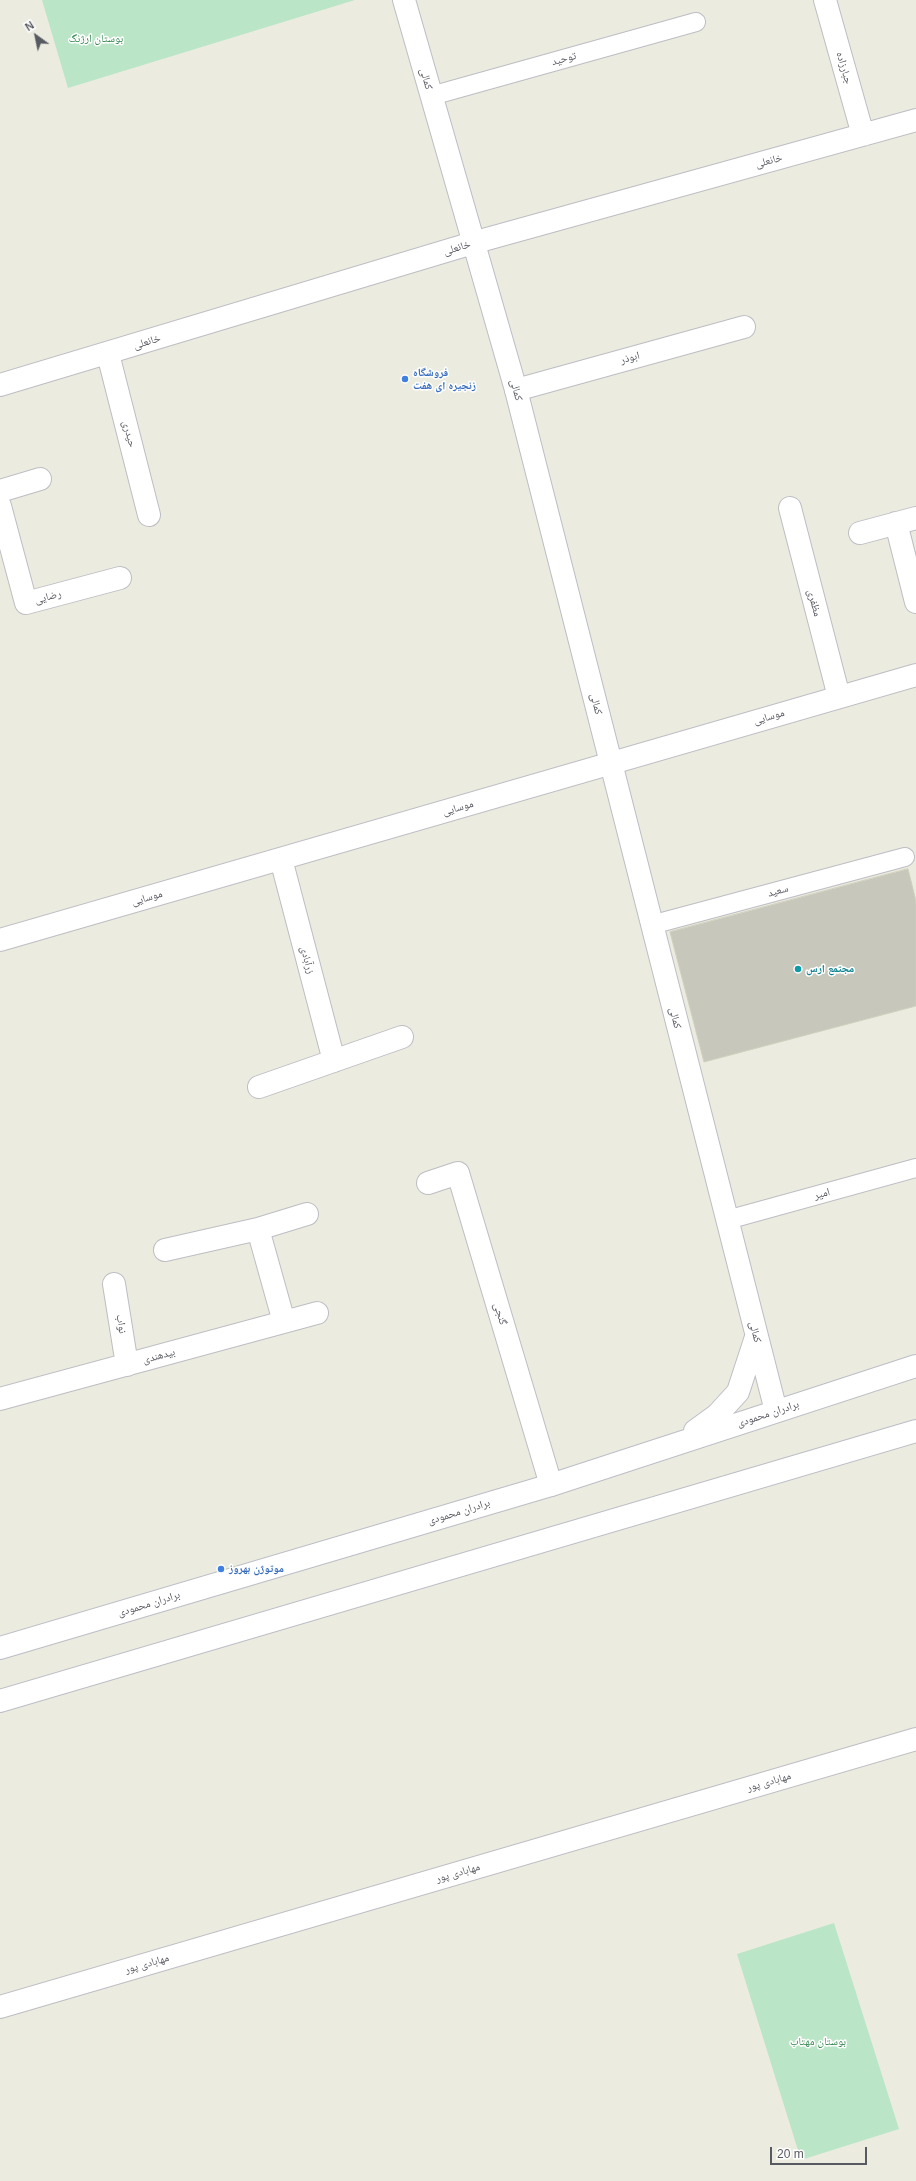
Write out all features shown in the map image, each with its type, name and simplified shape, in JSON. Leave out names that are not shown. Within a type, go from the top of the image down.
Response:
[{"type":"street","name":"کمالی","points":[[404,0],[431,96],[476,242],[516,390],[651,925],[776,1411]]},
{"type":"street","name":"جبارزاده","points":[[825,0],[863,135]]},
{"type":"street","name":"خانعلی","points":[[0,385],[108,354],[476,242],[916,120]]},
{"type":"street","name":"ابوذر","points":[[516,390],[744,327]]},
{"type":"street","name":"حیدری","points":[[108,354],[149,515]]},
{"type":"street","points":[[0,491],[40,479]]},
{"type":"street","name":"رضایی","points":[[0,506],[26,603],[120,578]]},
{"type":"street","name":"مظفری","points":[[790,508],[839,697]]},
{"type":"street","points":[[860,533],[906,520],[916,602]]},
{"type":"street","name":"موسایی","points":[[0,940],[916,675]]},
{"type":"street","name":"زرآبادی","points":[[281,859],[334,1061]]},
{"type":"street","points":[[259,1087],[402,1037]]},
{"type":"street","name":"گنجی","points":[[428,1183],[458,1173],[551,1485]]},
{"type":"street","points":[[165,1250],[258,1229],[307,1214]]},
{"type":"street","points":[[258,1229],[284,1322]]},
{"type":"street","name":"نواب","points":[[114,1284],[127,1364]]},
{"type":"street","name":"بیدهندی","points":[[0,1399],[317,1314]]},
{"type":"street","points":[[675,1444],[717,1415],[738,1392],[756,1337]]},
{"type":"street","name":"برادران محمودی","points":[[0,1648],[551,1485],[916,1366]]},
{"type":"street","points":[[0,1701],[916,1431]]},
{"type":"street","name":"مهابادی پور","points":[[0,2007],[916,1739]]},
{"type":"lane","name":"توحید","points":[[431,96],[696,22]]},
{"type":"lane","name":"سعید","points":[[651,925],[905,857]]},
{"type":"lane","name":"امیر","points":[[727,1220],[916,1168]]},
{"type":"green space","name":"بوستان ارژنگ","points":[[42,0],[355,0],[68,88]]},
{"type":"green space","name":"بوستان مهتاب","points":[[834,1923],[899,2129],[801,2160],[737,1954]]},
{"type":"building","name":"مجتمع ارس","points":[[908,869],[916,901],[916,1006],[704,1062],[670,932]]},
{"type":"place","name":"فروشگاه زنجیره ای هفت","points":[[405,379]]},
{"type":"place","name":"مجتمع ارس","points":[[798,969]]},
{"type":"place","name":"موتوژن بهروز","points":[[221,1569]]}]
